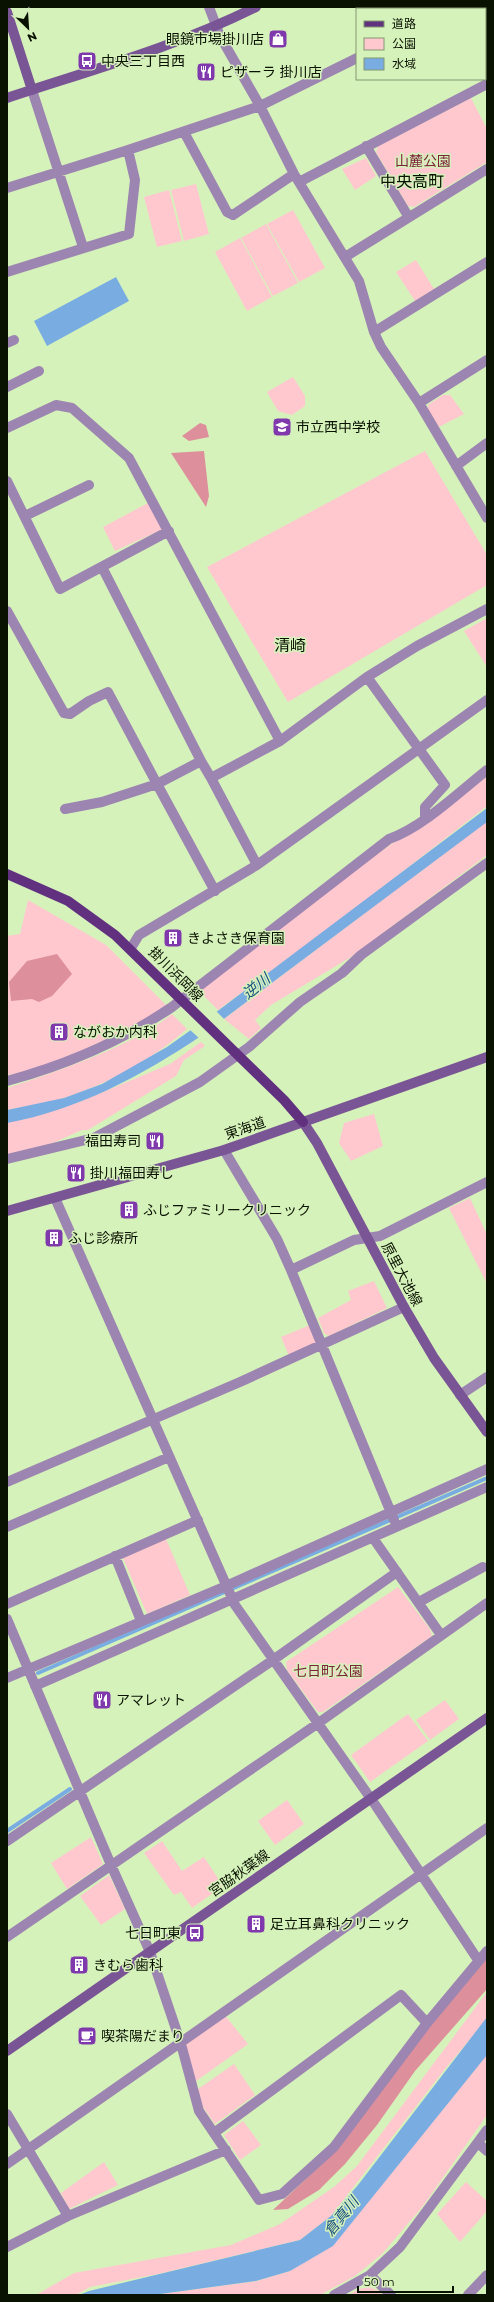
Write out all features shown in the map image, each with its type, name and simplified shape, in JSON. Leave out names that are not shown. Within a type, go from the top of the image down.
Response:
[{"type":"main road","name":"掛川浜岡線","points":[[7,874],[68,901],[131,948],[237,1053],[303,1122]]},
{"type":"street","points":[[209,7],[216,27],[260,106],[297,178],[359,281],[374,332],[381,347],[419,403],[487,518]]},
{"type":"street","points":[[7,98],[127,60],[216,27],[256,7]]},
{"type":"street","points":[[7,12],[83,247]]},
{"type":"street","points":[[7,188],[184,132],[260,106],[356,58]]},
{"type":"street","points":[[184,132],[227,212],[233,215],[297,178],[366,146],[487,84]]},
{"type":"street","points":[[366,146],[408,216]]},
{"type":"street","points":[[7,272],[83,247],[129,234],[135,180],[128,150]]},
{"type":"street","points":[[345,257],[408,216],[487,169]]},
{"type":"street","points":[[374,332],[487,262]]},
{"type":"street","points":[[419,403],[487,360]]},
{"type":"street","points":[[7,387],[39,371]]},
{"type":"street","points":[[7,428],[56,405],[72,408],[129,458],[280,741]]},
{"type":"street","points":[[456,466],[487,443]]},
{"type":"street","points":[[7,482],[60,589],[169,531]]},
{"type":"street","points":[[25,516],[89,485]]},
{"type":"street","points":[[102,567],[201,761],[257,865]]},
{"type":"street","points":[[211,778],[280,741],[367,677],[417,646],[487,609]]},
{"type":"street","points":[[7,611],[64,713],[70,714],[89,701],[108,692],[214,892]]},
{"type":"street","points":[[367,677],[445,785],[425,807],[425,818]]},
{"type":"street","points":[[131,948],[139,935],[214,892],[257,865],[487,700]]},
{"type":"street","points":[[65,809],[102,802],[157,784],[201,761]]},
{"type":"street","points":[[7,1081],[33,1074],[104,1046],[141,1028],[183,1000],[389,839],[401,835],[487,770]]},
{"type":"street","points":[[7,1159],[94,1138],[200,1082],[300,1002],[342,973],[362,955],[487,863]]},
{"type":"street","name":"東海道","points":[[7,1211],[224,1150],[487,1057]]},
{"type":"street","name":"原里大池線","points":[[303,1122],[317,1142],[404,1307],[434,1358],[487,1432]]},
{"type":"street","points":[[224,1150],[277,1239],[292,1270],[397,1527]]},
{"type":"street","points":[[292,1270],[354,1240],[380,1236],[487,1182]]},
{"type":"street","points":[[55,1198],[229,1592],[273,1660],[422,1874],[478,1960]]},
{"type":"street","points":[[7,1482],[153,1418],[240,1382],[404,1307]]},
{"type":"street","points":[[460,1395],[487,1377]]},
{"type":"street","points":[[7,1527],[169,1457]]},
{"type":"street","points":[[35,1686],[229,1592],[260,1571],[391,1514],[487,1469]]},
{"type":"street","points":[[7,1678],[141,1621],[229,1592],[266,1585],[487,1487]]},
{"type":"street","points":[[7,1604],[198,1520]]},
{"type":"street","points":[[373,1538],[441,1635]]},
{"type":"street","points":[[115,1556],[141,1621]]},
{"type":"street","points":[[419,1602],[483,1567]]},
{"type":"street","points":[[260,1571],[266,1585]]},
{"type":"street","points":[[7,1842],[273,1660],[397,1572]]},
{"type":"street","points":[[7,1937],[317,1724],[487,1603]]},
{"type":"street","points":[[7,1619],[111,1865],[150,1952],[181,2044],[199,2111],[259,2200],[282,2194],[334,2147],[427,2023],[487,1951]]},
{"type":"street","name":"宮脇秋葉線","points":[[7,2051],[487,1718]]},
{"type":"street","points":[[7,2164],[181,2044],[487,1828]]},
{"type":"street","points":[[214,2133],[401,1995],[427,2023]]},
{"type":"street","points":[[7,2114],[68,2216]]},
{"type":"street","points":[[334,2295],[370,2275],[400,2247],[487,2130]]},
{"type":"street","points":[[478,2143],[487,2151]]},
{"type":"street","points":[[7,2247],[68,2216],[226,2150]]},
{"type":"street","points":[[370,2275],[391,2295]]},
{"type":"street","points":[[468,2295],[487,2275]]},
{"type":"green space","name":"山麓公園","points":[[471,98],[487,129],[487,162],[414,207],[408,206],[376,152],[378,146]]},
{"type":"green space","points":[[366,158],[376,176],[355,190],[342,169]]},
{"type":"green space","points":[[196,184],[209,234],[184,241],[171,190]]},
{"type":"green space","points":[[169,190],[182,241],[157,247],[144,197]]},
{"type":"green space","points":[[293,210],[325,268],[299,282],[267,224]]},
{"type":"green space","points":[[266,224],[298,283],[273,296],[241,238]]},
{"type":"green space","points":[[240,238],[272,297],[247,311],[215,252]]},
{"type":"green space","points":[[416,260],[434,289],[415,301],[396,272]]},
{"type":"green space","points":[[293,377],[305,396],[305,406],[292,415],[278,411],[267,392]]},
{"type":"green space","points":[[443,395],[450,395],[464,414],[439,427],[428,411],[428,405]]},
{"type":"green space","points":[[425,451],[487,555],[487,585],[288,702],[207,567]]},
{"type":"green space","points":[[148,503],[163,529],[115,551],[103,527]]},
{"type":"green space","points":[[487,618],[487,667],[464,631]]},
{"type":"green space","points":[[487,777],[487,806],[348,914],[218,1010],[198,990],[366,862]]},
{"type":"green space","points":[[487,821],[487,855],[351,957],[271,1005],[255,1020],[261,1028],[249,1039],[224,1019]]},
{"type":"green space","points":[[28,900],[106,945],[166,1005],[142,1023],[37,1071],[7,1075],[7,936],[20,934]]},
{"type":"green space","points":[[172,1014],[187,1029],[160,1050],[129,1070],[97,1086],[64,1098],[7,1110],[7,1088],[70,1066],[116,1047],[156,1026]]},
{"type":"green space","points":[[201,1042],[205,1046],[184,1060],[176,1076],[88,1130],[82,1130],[53,1143],[7,1156],[7,1122],[79,1102],[170,1064]]},
{"type":"green space","points":[[374,1114],[383,1146],[351,1161],[339,1143],[344,1123]]},
{"type":"green space","points":[[470,1198],[487,1235],[487,1284],[449,1208]]},
{"type":"green space","points":[[374,1281],[387,1308],[329,1336],[324,1333],[318,1318],[351,1300],[348,1291]]},
{"type":"green space","points":[[310,1325],[318,1343],[289,1356],[281,1337]]},
{"type":"green space","points":[[166,1539],[190,1595],[147,1614],[123,1558]]},
{"type":"green space","name":"七日町公園","points":[[398,1587],[430,1629],[432,1636],[323,1712],[318,1712],[287,1670],[286,1662]]},
{"type":"green space","points":[[445,1700],[459,1719],[430,1740],[416,1720]]},
{"type":"green space","points":[[408,1714],[428,1741],[370,1782],[351,1755]]},
{"type":"green space","points":[[287,1800],[304,1824],[275,1845],[258,1821]]},
{"type":"green space","points":[[91,1837],[103,1864],[67,1889],[51,1863]]},
{"type":"green space","points":[[162,1841],[182,1871],[204,1857],[223,1886],[192,1908],[181,1892],[174,1895],[144,1853]]},
{"type":"green space","points":[[109,1875],[125,1909],[101,1925],[80,1896]]},
{"type":"green space","points":[[487,1992],[487,2019],[445,2069],[331,2216],[300,2240],[158,2274],[90,2287],[76,2295],[36,2295],[74,2273],[231,2245],[280,2224],[334,2187],[357,2166]]},
{"type":"green space","points":[[224,2014],[248,2044],[192,2084],[181,2044]]},
{"type":"green space","points":[[487,2054],[487,2115],[423,2206],[382,2254],[355,2276],[320,2295],[153,2295],[257,2281],[290,2271],[382,2184]]},
{"type":"green space","points":[[234,2064],[255,2095],[215,2124],[203,2107],[198,2089]]},
{"type":"green space","points":[[243,2121],[261,2145],[240,2160],[224,2135]]},
{"type":"green space","points":[[104,2162],[118,2185],[69,2209],[61,2193]]},
{"type":"green space","points":[[466,2182],[487,2201],[487,2211],[460,2242],[437,2214]]},
{"type":"green space","points":[[369,2287],[377,2290],[383,2295],[348,2295],[359,2289]]},
{"type":"shaded area","points":[[200,423],[206,425],[209,437],[189,441],[182,436]]},
{"type":"shaded area","points":[[204,451],[209,496],[206,507],[171,453]]},
{"type":"shaded area","points":[[57,954],[72,974],[52,996],[39,1002],[32,999],[11,1001],[9,982],[27,961]]},
{"type":"shaded area","points":[[487,1953],[487,1989],[415,2071],[377,2125],[345,2164],[319,2190],[288,2209],[273,2210],[326,2160]]},
{"type":"water","points":[[116,277],[129,301],[47,346],[34,321]]},
{"type":"water","name":"逆川","points":[[487,808],[487,822],[201,1036],[155,1065],[108,1090],[59,1110],[7,1123],[7,1110],[64,1098],[102,1084],[167,1047],[219,1010]]},
{"type":"water","name":"倉真川","points":[[487,2017],[487,2055],[333,2246],[290,2271],[256,2281],[153,2295],[79,2295],[89,2291],[300,2240],[331,2216],[358,2185]]},
{"type":"pier","points":[[215,1010],[225,1020],[200,1039],[189,1029]]},
{"type":"waterway","points":[[38,1673],[487,1478]]},
{"type":"waterway","points":[[7,1831],[70,1789]]},
{"type":"place","name":"眼鏡市場掛川店","points":[[278,39]]},
{"type":"place","name":"中央三丁目西","points":[[87,61]]},
{"type":"place","name":"ピザーラ 掛川店","points":[[206,72]]},
{"type":"place","name":"市立西中学校","points":[[282,427]]},
{"type":"place","name":"きよさき保育園","points":[[173,938]]},
{"type":"place","name":"ながおか内科","points":[[59,1032]]},
{"type":"place","name":"福田寿司","points":[[155,1141]]},
{"type":"place","name":"掛川福田寿し","points":[[76,1173]]},
{"type":"place","name":"ふじファミリークリニック","points":[[129,1210]]},
{"type":"place","name":"ふじ診療所","points":[[54,1238]]},
{"type":"place","name":"アマレット","points":[[102,1700]]},
{"type":"place","name":"足立耳鼻科クリニック","points":[[256,1924]]},
{"type":"place","name":"七日町東","points":[[195,1933]]},
{"type":"place","name":"きむら歯科","points":[[79,1965]]},
{"type":"place","name":"喫茶陽だまり","points":[[87,2036]]},
{"type":"district","name":"中央高町","points":[[412,181]]},
{"type":"district","name":"清崎","points":[[290,645]]}]
